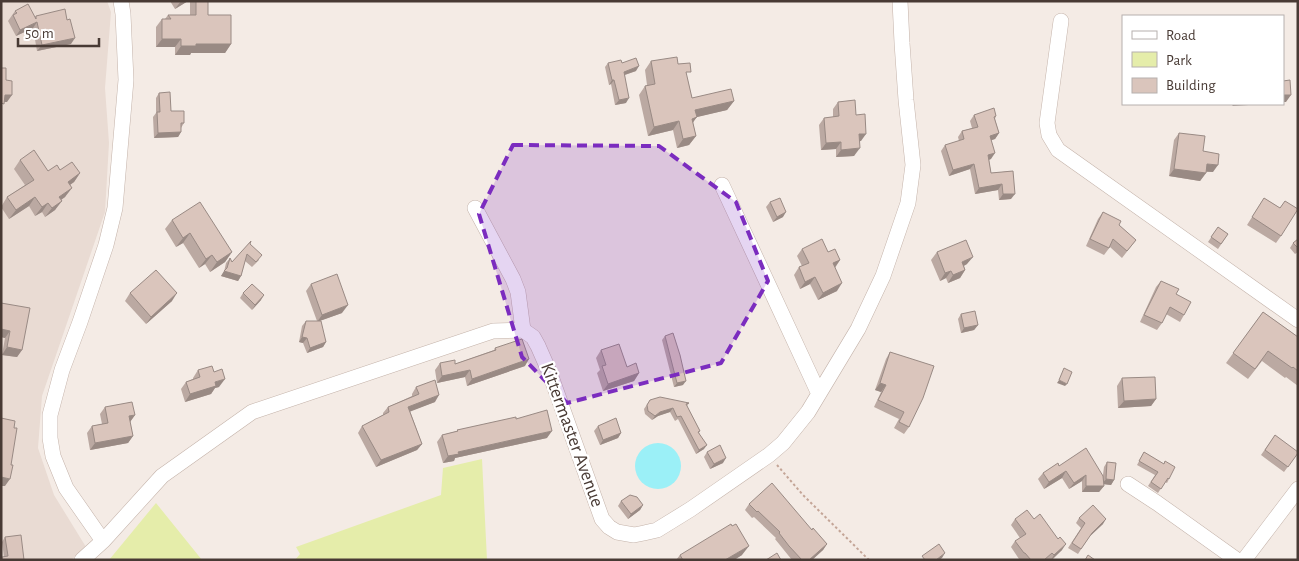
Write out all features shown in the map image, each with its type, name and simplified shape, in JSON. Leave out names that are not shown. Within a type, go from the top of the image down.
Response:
[{"type":"street","points":[[103,541],[66,488],[53,456],[50,438],[50,415],[62,370],[106,244],[115,208],[126,80],[121,1]]},
{"type":"street","name":"Kittermaster Avenue","points":[[523,330],[533,337],[549,371],[602,519],[617,532],[634,535],[657,530],[691,509],[769,455],[783,443],[808,412],[858,329],[883,276],[908,203],[913,165],[905,90],[900,1]]},
{"type":"street","points":[[1062,21],[1047,123],[1049,135],[1058,150],[1298,320]]},
{"type":"street","points":[[722,185],[819,394]]},
{"type":"street","points":[[82,560],[103,541],[162,476],[252,412],[492,331],[523,330],[518,292],[475,208]]},
{"type":"street","points":[[1128,484],[1237,560]]},
{"type":"street","points":[[1244,560],[1298,489]]},
{"type":"path","points":[[769,455],[803,495],[869,560]]},
{"type":"highlighted area","points":[[513,145],[659,146],[736,202],[768,281],[721,363],[567,403],[522,357],[479,214]]},
{"type":"shaded area","points":[[1,1],[107,1],[111,12],[105,88],[109,143],[105,212],[42,396],[38,448],[54,495],[86,547],[71,560],[1,560]]},
{"type":"green space","points":[[482,459],[487,560],[295,560],[300,554],[296,547],[441,495],[443,468]]},
{"type":"green space","points":[[156,503],[202,560],[109,560]]},
{"type":"water","points":[[658,443],[671,447],[677,453],[681,466],[677,479],[671,485],[658,489],[645,485],[639,479],[635,466],[639,453],[645,447]]},
{"type":"building","points":[[196,1],[208,1],[208,15],[231,15],[231,44],[181,46],[181,39],[162,39],[162,19],[171,19],[168,15],[196,15]]},
{"type":"building","points":[[28,4],[36,19],[36,16],[65,9],[67,20],[70,19],[75,38],[42,45],[37,22],[20,30],[13,15],[17,13],[15,11]]},
{"type":"building","points":[[677,57],[678,64],[690,63],[691,72],[686,72],[692,98],[731,89],[734,101],[695,110],[697,117],[692,119],[696,136],[683,139],[679,121],[654,127],[645,86],[655,84],[651,61]]},
{"type":"building","points":[[636,58],[639,66],[624,72],[629,98],[619,100],[608,63],[621,60],[622,63]]},
{"type":"building","points":[[1,68],[6,68],[6,80],[12,81],[12,95],[5,95],[4,104],[1,103]]},
{"type":"building","points":[[1290,80],[1291,95],[1284,95],[1284,81]]},
{"type":"building","points":[[170,92],[171,111],[184,111],[184,123],[181,123],[181,132],[158,133],[157,112],[160,112],[159,93]]},
{"type":"building","points":[[855,100],[856,115],[865,114],[866,134],[859,134],[860,148],[841,150],[841,142],[826,143],[824,118],[839,116],[838,102]]},
{"type":"building","points":[[994,108],[996,116],[994,117],[999,133],[990,136],[995,153],[988,155],[991,173],[1013,171],[1015,194],[1003,194],[1002,184],[979,188],[974,164],[953,170],[945,145],[964,139],[962,131],[978,127],[974,115]]},
{"type":"building","points":[[1179,133],[1205,136],[1203,151],[1219,154],[1218,165],[1207,164],[1206,173],[1174,169]]},
{"type":"building","points":[[34,150],[48,171],[57,165],[60,170],[72,162],[80,173],[68,182],[72,188],[59,197],[62,201],[52,208],[48,203],[42,207],[35,197],[16,210],[7,197],[34,180],[20,160]]},
{"type":"building","points":[[780,198],[786,212],[777,217],[770,202]]},
{"type":"building","points":[[1264,198],[1280,208],[1285,201],[1298,209],[1281,236],[1252,217]]},
{"type":"building","points":[[200,202],[232,252],[217,262],[212,255],[206,259],[190,233],[183,238],[172,220]]},
{"type":"building","points":[[1103,212],[1121,221],[1119,225],[1136,240],[1127,251],[1113,239],[1109,248],[1090,239]]},
{"type":"building","points":[[1218,227],[1228,234],[1221,244],[1211,237]]},
{"type":"building","points":[[822,239],[828,252],[835,249],[840,260],[833,263],[842,283],[823,293],[815,277],[805,282],[799,267],[809,263],[802,249]]},
{"type":"building","points":[[1298,239],[1298,248],[1293,243]]},
{"type":"building","points":[[966,240],[973,257],[962,262],[965,270],[953,275],[951,271],[945,273],[937,252]]},
{"type":"building","points":[[251,241],[250,244],[262,255],[256,262],[247,254],[241,276],[224,271],[230,258],[232,262]]},
{"type":"building","points":[[156,270],[177,293],[151,317],[130,293]]},
{"type":"building","points":[[337,274],[348,305],[322,315],[311,284]]},
{"type":"building","points":[[1161,281],[1179,289],[1176,294],[1191,302],[1184,315],[1170,307],[1162,323],[1144,315]]},
{"type":"building","points":[[252,284],[264,295],[255,305],[243,293]]},
{"type":"building","points":[[1,303],[30,308],[22,350],[7,347],[10,331],[1,329]]},
{"type":"building","points":[[975,311],[978,325],[964,328],[961,314]]},
{"type":"building","points":[[1263,312],[1298,337],[1298,371],[1268,351],[1255,369],[1233,353]]},
{"type":"building","points":[[306,321],[321,321],[326,342],[310,348],[307,338],[302,337]]},
{"type":"building","points":[[673,333],[686,381],[677,383],[665,336]]},
{"type":"building","points":[[522,339],[529,359],[472,379],[470,370],[442,376],[440,363],[455,360],[455,364]]},
{"type":"building","points":[[619,344],[627,367],[636,363],[639,373],[608,384],[602,366],[606,365],[601,350]]},
{"type":"building","points":[[890,352],[934,366],[923,398],[909,427],[899,422],[904,412],[878,400],[886,385],[880,383]]},
{"type":"building","points":[[212,366],[214,372],[222,369],[225,379],[215,382],[216,386],[190,394],[186,382],[200,377],[198,370]]},
{"type":"building","points":[[1064,368],[1072,372],[1067,384],[1059,380]]},
{"type":"building","points":[[1155,377],[1156,399],[1124,401],[1122,378]]},
{"type":"building","points":[[435,380],[439,395],[408,407],[422,444],[381,460],[362,426],[389,412],[388,407],[419,394],[416,387]]},
{"type":"building","points":[[660,397],[689,403],[686,404],[700,431],[698,432],[707,445],[699,450],[681,416],[677,417],[673,408],[660,412],[655,416],[648,411],[647,405],[650,400]]},
{"type":"building","points":[[132,402],[135,415],[129,416],[133,436],[95,443],[92,426],[108,423],[105,407]]},
{"type":"building","points":[[547,410],[552,431],[458,452],[459,454],[448,456],[442,435],[516,417],[516,419]]},
{"type":"building","points":[[1,418],[15,421],[14,428],[17,428],[10,479],[1,477]]},
{"type":"building","points":[[616,418],[621,433],[603,440],[598,426]]},
{"type":"building","points":[[1275,435],[1298,452],[1288,467],[1265,450]]},
{"type":"building","points":[[720,445],[726,458],[714,464],[707,452]]},
{"type":"building","points":[[1086,448],[1103,476],[1104,486],[1086,486],[1086,475],[1074,483],[1066,471],[1049,482],[1043,473],[1058,463],[1059,466]]},
{"type":"building","points":[[1144,452],[1164,464],[1165,461],[1175,467],[1161,489],[1151,482],[1158,472],[1139,461]]},
{"type":"building","points":[[1107,462],[1116,463],[1114,480],[1106,479]]},
{"type":"building","points":[[772,483],[812,530],[813,528],[827,544],[809,560],[802,560],[789,546],[780,532],[749,504]]},
{"type":"building","points":[[630,495],[637,497],[643,505],[631,514],[621,501]]},
{"type":"building","points":[[1093,505],[1106,519],[1092,533],[1081,549],[1072,543],[1085,523],[1079,518]]},
{"type":"building","points":[[1027,510],[1034,519],[1040,514],[1058,539],[1060,537],[1066,544],[1054,555],[1052,553],[1044,560],[1031,560],[1015,541],[1026,534],[1015,519]]},
{"type":"building","points":[[731,524],[732,526],[736,524],[749,546],[725,560],[683,560],[680,555]]},
{"type":"building","points":[[21,535],[24,560],[2,560],[2,557],[8,556],[5,537]]},
{"type":"building","points":[[939,544],[945,553],[936,560],[925,560],[922,556]]},
{"type":"building","points":[[777,553],[781,560],[766,560]]},
{"type":"building","points":[[1088,555],[1095,560],[1085,560]]}]
